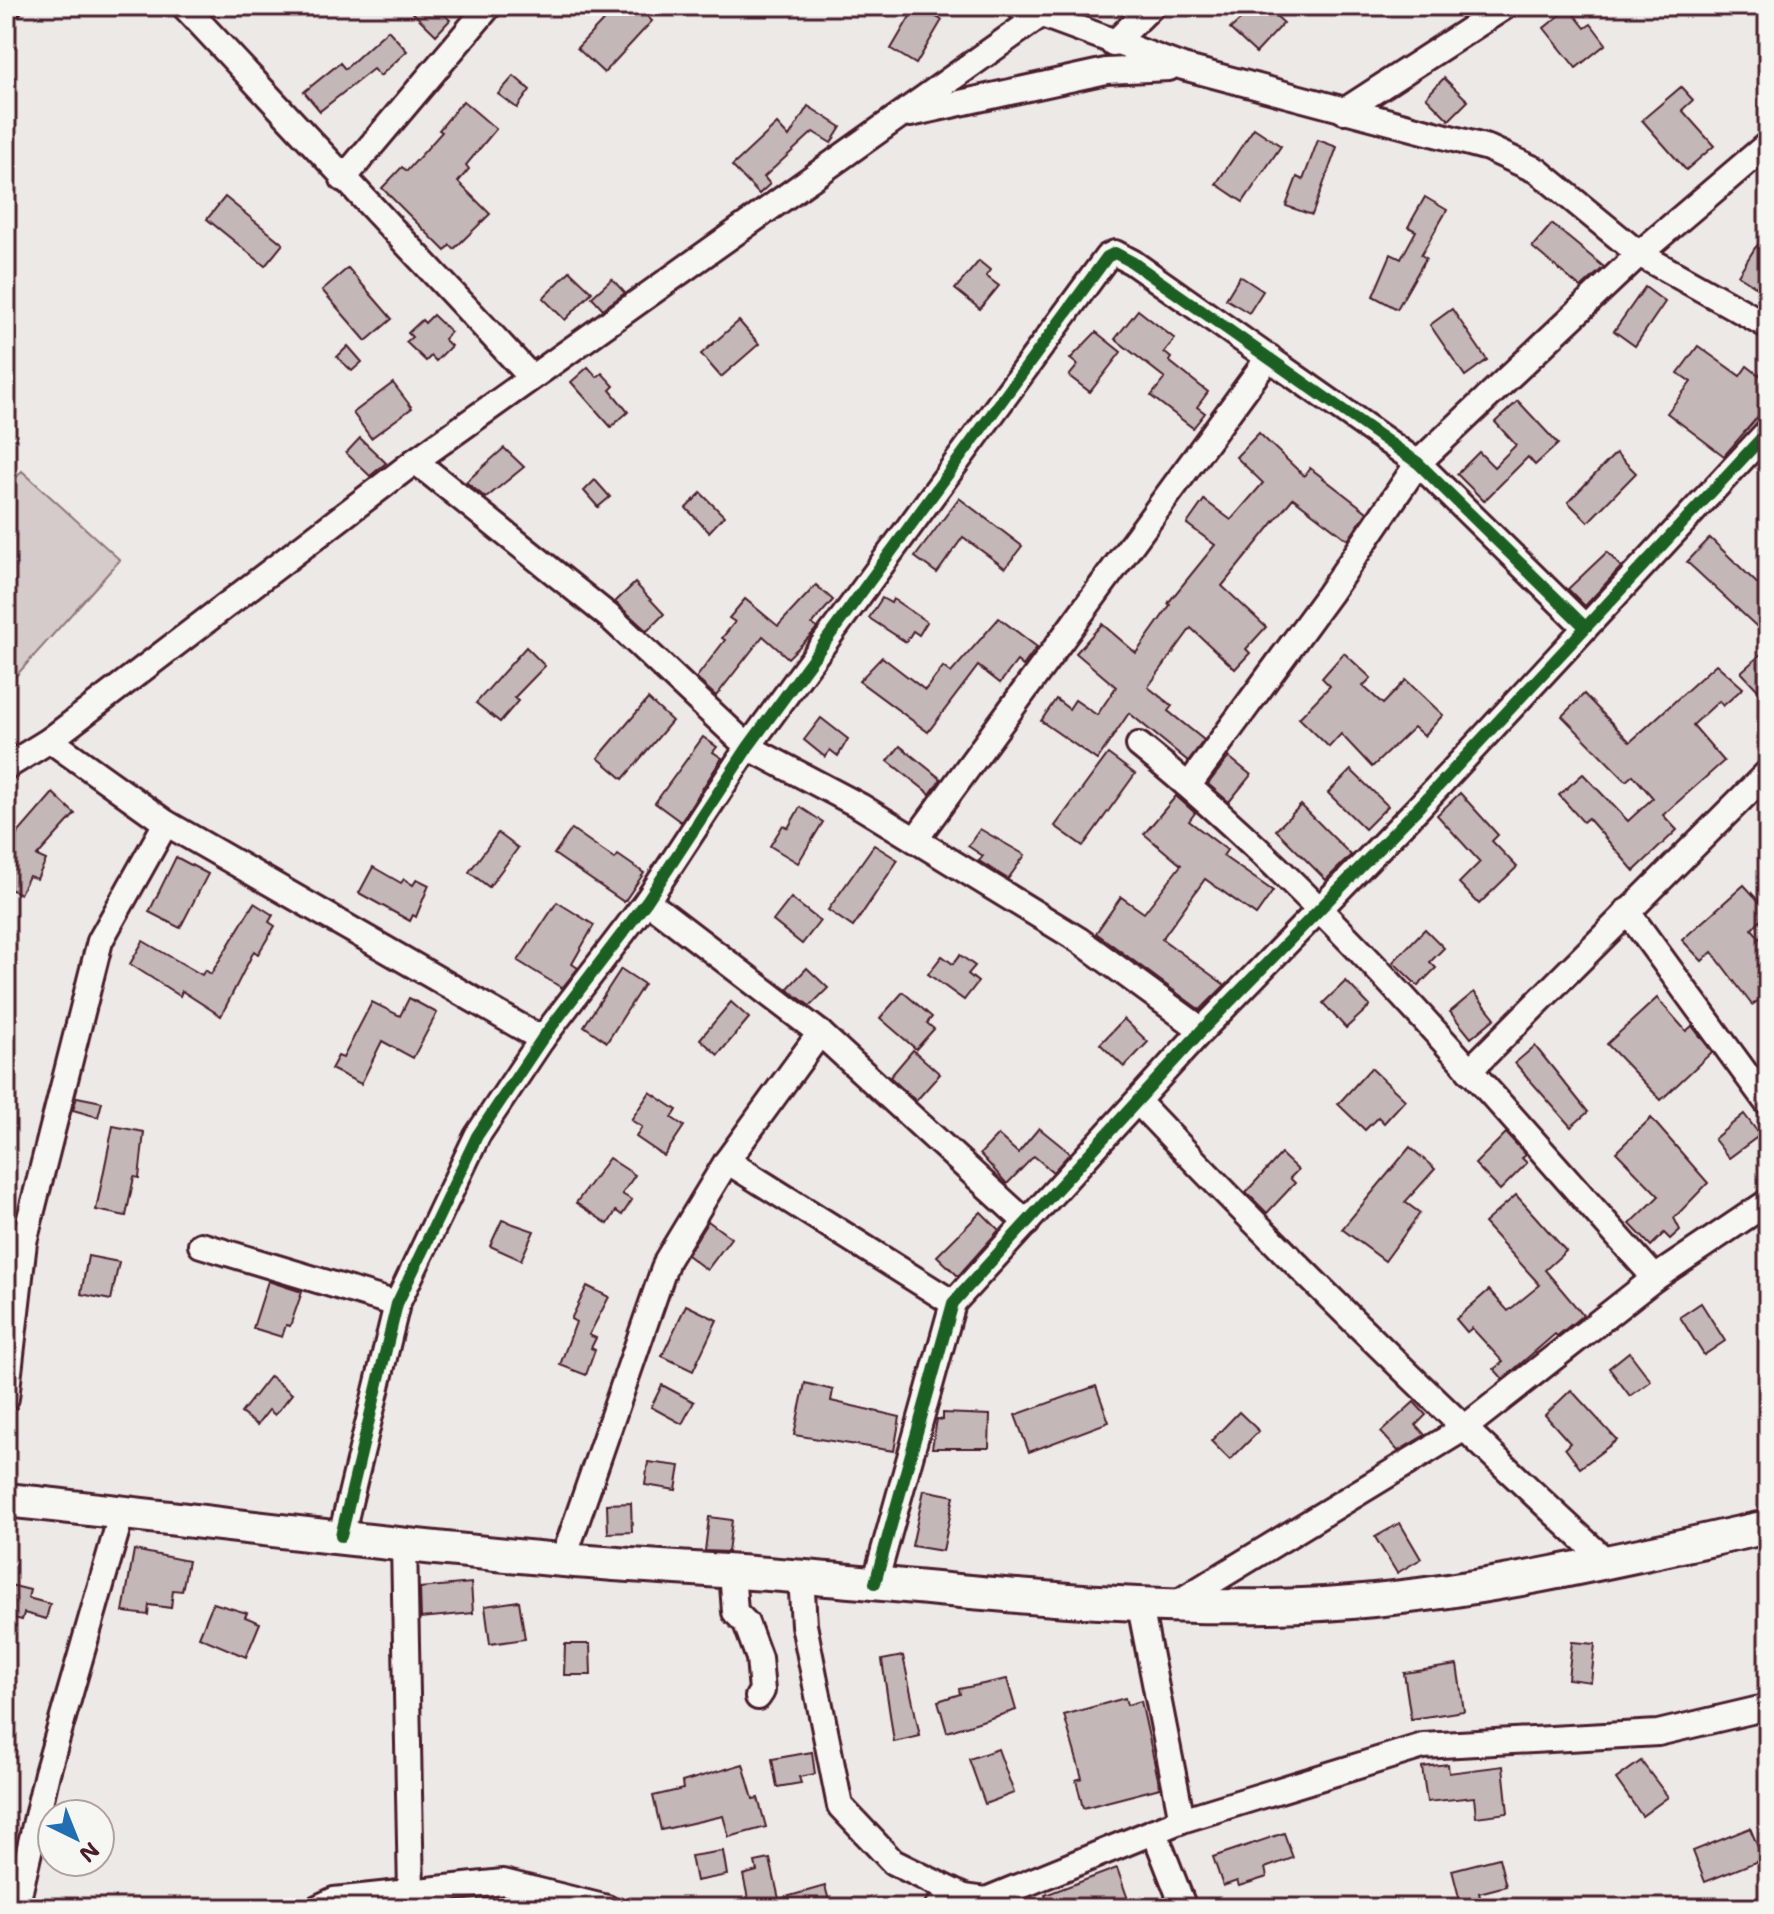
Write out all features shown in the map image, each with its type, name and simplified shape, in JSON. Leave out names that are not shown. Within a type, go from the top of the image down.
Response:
[{"type":"main road","points":[[6,1500],[563,1560],[801,1576],[1155,1607],[1306,1605],[1406,1596],[1607,1562],[1768,1527]]},
{"type":"street","points":[[184,6],[531,377]]},
{"type":"street","points":[[343,179],[489,6]]},
{"type":"street","points":[[1018,6],[1113,44],[1183,67],[1488,148],[1538,171],[1639,254],[1768,326]]},
{"type":"street","points":[[1113,44],[1152,6]]},
{"type":"street","points":[[1344,111],[1506,6]]},
{"type":"street","points":[[6,767],[50,740],[415,461],[1042,14]]},
{"type":"street","points":[[898,117],[1106,71],[1183,67]]},
{"type":"street","points":[[1189,785],[1329,594],[1418,463],[1639,254],[1768,144]]},
{"type":"street","points":[[341,1536],[397,1304],[477,1136],[542,1039],[647,901],[748,747],[1107,257],[1122,255],[1418,463],[1584,626]]},
{"type":"street","points":[[915,840],[1269,357]]},
{"type":"street","points":[[875,1583],[953,1303],[1202,1030],[1417,809],[1768,431]]},
{"type":"street","points":[[415,461],[611,618],[748,747],[860,806],[1079,940],[1202,1030]]},
{"type":"street","points":[[50,740],[166,823],[542,1039]]},
{"type":"street","points":[[1139,745],[1189,785],[1319,907],[1655,1278]]},
{"type":"street","points":[[1469,1071],[1768,772]]},
{"type":"street","points":[[6,1398],[15,1235],[100,941],[166,823]]},
{"type":"street","points":[[647,901],[820,1033],[1027,1223]]},
{"type":"street","points":[[1627,911],[1768,1104]]},
{"type":"street","points":[[563,1560],[667,1260],[727,1161],[820,1033]]},
{"type":"street","points":[[1138,1102],[1270,1240],[1463,1429],[1607,1562]]},
{"type":"street","points":[[727,1161],[953,1303]]},
{"type":"street","points":[[1182,1820],[1155,1607],[1463,1429],[1655,1278],[1768,1202]]},
{"type":"street","points":[[201,1245],[397,1304]]},
{"type":"street","points":[[16,1908],[47,1773],[122,1512]]},
{"type":"street","points":[[404,1544],[417,1900]]},
{"type":"street","points":[[732,1571],[735,1612],[746,1623],[759,1658],[762,1691],[758,1697]]},
{"type":"street","points":[[801,1576],[804,1625],[840,1806],[893,1862],[980,1901]]},
{"type":"street","points":[[937,1908],[980,1901],[1182,1820],[1423,1746],[1658,1733],[1768,1707]]},
{"type":"street","points":[[1154,1831],[1184,1908]]},
{"type":"street","points":[[317,1908],[334,1900],[417,1900],[503,1882],[607,1908]]},
{"type":"shaded area","points":[[22,471],[120,560],[6,687],[6,489]]},
{"type":"building","points":[[406,6],[435,6],[450,20],[436,35]]},
{"type":"building","points":[[617,6],[653,6],[645,14],[652,21],[604,73],[577,48]]},
{"type":"building","points":[[916,6],[942,20],[916,64],[891,49]]},
{"type":"building","points":[[1256,6],[1265,6],[1284,23],[1256,53],[1230,29]]},
{"type":"building","points":[[1569,8],[1585,28],[1591,24],[1606,44],[1576,68],[1544,28]]},
{"type":"building","points":[[388,30],[407,51],[380,76],[373,69],[320,111],[304,92],[340,63],[345,69]]},
{"type":"building","points":[[514,76],[530,90],[517,108],[498,94]]},
{"type":"building","points":[[1444,78],[1468,101],[1449,120],[1426,97]]},
{"type":"building","points":[[1681,87],[1693,100],[1682,110],[1714,146],[1686,170],[1642,120]]},
{"type":"building","points":[[463,101],[496,129],[466,165],[469,169],[458,182],[490,214],[454,249],[450,245],[445,251],[382,188],[402,167],[407,171],[442,132],[439,130]]},
{"type":"building","points":[[808,106],[841,127],[831,143],[813,132],[764,177],[770,184],[759,194],[732,166],[777,124],[789,137]]},
{"type":"building","points":[[1254,128],[1281,146],[1243,202],[1216,184]]},
{"type":"building","points":[[1318,140],[1337,147],[1312,215],[1286,206],[1297,177],[1303,180]]},
{"type":"building","points":[[225,197],[283,244],[265,266],[207,219]]},
{"type":"building","points":[[1425,197],[1447,210],[1421,255],[1426,258],[1397,309],[1373,296],[1391,254],[1401,259],[1416,231],[1408,227]]},
{"type":"building","points":[[1552,224],[1604,267],[1581,288],[1532,247]]},
{"type":"building","points":[[1768,235],[1768,294],[1738,275],[1755,248]]},
{"type":"building","points":[[979,261],[990,270],[986,276],[999,286],[980,309],[955,289]]},
{"type":"building","points":[[348,268],[392,319],[366,341],[322,290]]},
{"type":"building","points":[[570,271],[592,292],[565,320],[543,298]]},
{"type":"building","points":[[1240,276],[1263,291],[1249,313],[1226,299]]},
{"type":"building","points":[[612,279],[625,293],[603,309],[592,297]]},
{"type":"building","points":[[1645,287],[1665,302],[1635,346],[1614,331]]},
{"type":"building","points":[[1452,309],[1487,360],[1465,376],[1430,325]]},
{"type":"building","points":[[1138,310],[1175,339],[1164,352],[1171,358],[1169,361],[1208,392],[1197,407],[1205,413],[1193,428],[1151,396],[1165,378],[1115,339]]},
{"type":"building","points":[[433,315],[451,332],[444,339],[451,346],[436,361],[431,356],[426,361],[406,342],[412,337],[408,333]]},
{"type":"building","points":[[739,321],[759,344],[721,377],[701,354]]},
{"type":"building","points":[[1096,332],[1121,352],[1090,392],[1069,376],[1078,365],[1070,359]]},
{"type":"building","points":[[348,346],[362,362],[352,371],[337,357]]},
{"type":"building","points":[[1698,346],[1740,376],[1747,366],[1759,375],[1768,363],[1768,405],[1724,456],[1667,413],[1691,382],[1678,373]]},
{"type":"building","points":[[588,367],[597,377],[602,373],[614,386],[610,390],[628,412],[611,427],[571,382]]},
{"type":"building","points":[[393,383],[412,408],[371,438],[353,413]]},
{"type":"building","points":[[1518,401],[1558,444],[1535,465],[1528,457],[1484,501],[1457,474],[1479,452],[1494,467],[1516,445],[1495,422]]},
{"type":"building","points":[[1259,433],[1304,476],[1310,468],[1367,512],[1348,540],[1293,498],[1222,586],[1266,627],[1246,649],[1250,653],[1235,669],[1191,628],[1148,687],[1172,706],[1168,711],[1204,740],[1188,761],[1129,713],[1097,760],[1041,721],[1056,699],[1069,709],[1075,700],[1097,715],[1116,687],[1076,653],[1102,624],[1136,653],[1170,605],[1168,603],[1215,545],[1187,524],[1204,500],[1231,520],[1263,483],[1236,457]]},
{"type":"building","points":[[360,438],[386,463],[370,476],[346,453]]},
{"type":"building","points":[[504,448],[524,467],[486,498],[466,482]]},
{"type":"building","points":[[1616,453],[1636,473],[1588,522],[1568,502]]},
{"type":"building","points":[[595,480],[610,497],[598,507],[584,491]]},
{"type":"building","points":[[701,493],[724,516],[709,532],[686,508]]},
{"type":"building","points":[[959,498],[1022,546],[1005,568],[963,537],[937,573],[915,557]]},
{"type":"building","points":[[1710,538],[1768,594],[1768,637],[1687,562]]},
{"type":"building","points":[[1607,552],[1621,567],[1585,606],[1568,589]]},
{"type":"building","points":[[635,583],[664,614],[647,631],[615,602]]},
{"type":"building","points":[[816,585],[833,600],[812,624],[817,628],[788,658],[763,636],[716,696],[696,678],[725,640],[722,638],[735,622],[729,618],[745,599],[778,626]]},
{"type":"building","points":[[882,598],[891,603],[893,599],[927,622],[919,635],[913,631],[906,642],[869,618]]},
{"type":"building","points":[[999,618],[1037,647],[1023,666],[1017,661],[1000,683],[978,666],[928,732],[859,681],[882,657],[925,690],[943,667],[951,673]]},
{"type":"building","points":[[526,647],[545,666],[514,698],[518,701],[500,722],[476,703]]},
{"type":"building","points":[[1768,648],[1768,701],[1741,672]]},
{"type":"building","points":[[1344,653],[1371,678],[1363,686],[1383,704],[1406,680],[1443,715],[1424,736],[1414,727],[1372,767],[1341,734],[1329,747],[1299,718],[1330,686],[1322,678]]},
{"type":"building","points":[[1716,664],[1743,688],[1723,706],[1719,701],[1693,725],[1724,761],[1663,815],[1677,830],[1634,871],[1588,818],[1583,822],[1559,795],[1583,774],[1628,821],[1653,798],[1633,775],[1626,781],[1562,716],[1584,694],[1630,742]]},
{"type":"building","points":[[648,699],[672,721],[623,779],[598,758]]},
{"type":"building","points":[[821,718],[848,739],[838,756],[830,750],[825,757],[804,740]]},
{"type":"building","points":[[703,737],[717,747],[713,752],[722,758],[681,822],[655,803]]},
{"type":"building","points":[[900,746],[941,779],[930,794],[888,761]]},
{"type":"building","points":[[1108,754],[1135,774],[1083,846],[1055,826]]},
{"type":"building","points":[[1229,757],[1251,775],[1229,802],[1208,784]]},
{"type":"building","points":[[1351,770],[1388,806],[1365,829],[1328,793]]},
{"type":"building","points":[[53,793],[75,814],[37,856],[46,860],[37,879],[29,876],[20,894],[6,887],[6,847]]},
{"type":"building","points":[[1460,793],[1498,835],[1492,841],[1517,867],[1479,904],[1459,883],[1480,862],[1437,815]]},
{"type":"building","points":[[1176,796],[1195,813],[1189,821],[1227,850],[1223,856],[1273,891],[1256,915],[1205,879],[1162,939],[1225,985],[1200,1010],[1096,933],[1121,897],[1144,913],[1181,865],[1144,834]]},
{"type":"building","points":[[1301,805],[1351,855],[1326,880],[1276,830]]},
{"type":"building","points":[[800,807],[823,822],[798,863],[770,846],[783,825],[788,828]]},
{"type":"building","points":[[572,829],[615,859],[618,855],[644,873],[624,902],[554,854]]},
{"type":"building","points":[[980,829],[1025,855],[1008,879],[979,861],[983,856],[968,846]]},
{"type":"building","points":[[498,833],[518,848],[489,887],[469,872]]},
{"type":"building","points":[[874,845],[898,860],[853,927],[828,910]]},
{"type":"building","points":[[176,857],[208,874],[180,928],[149,912]]},
{"type":"building","points":[[373,867],[401,883],[404,879],[413,885],[417,879],[429,885],[416,917],[413,915],[410,921],[359,893]]},
{"type":"building","points":[[1744,885],[1768,911],[1752,929],[1768,948],[1768,994],[1752,1005],[1712,952],[1702,961],[1682,940]]},
{"type":"building","points":[[791,898],[820,921],[802,944],[773,921]]},
{"type":"building","points":[[557,902],[594,925],[572,964],[578,968],[562,988],[518,961]]},
{"type":"building","points":[[254,903],[273,915],[269,922],[275,926],[258,954],[254,951],[221,1016],[182,991],[180,996],[130,964],[143,941],[202,975],[205,970],[211,974]]},
{"type":"building","points":[[1425,929],[1444,948],[1430,962],[1436,968],[1418,986],[1393,962]]},
{"type":"building","points":[[960,955],[975,966],[968,974],[978,982],[964,1000],[928,974],[942,956],[953,964]]},
{"type":"building","points":[[807,968],[828,988],[810,1006],[787,989]]},
{"type":"building","points":[[621,969],[644,984],[607,1042],[584,1026]]},
{"type":"building","points":[[1346,981],[1370,1006],[1346,1028],[1323,1003]]},
{"type":"building","points":[[903,992],[932,1017],[927,1023],[934,1029],[916,1049],[880,1018]]},
{"type":"building","points":[[1474,992],[1495,1018],[1471,1038],[1450,1012]]},
{"type":"building","points":[[409,998],[437,1013],[413,1058],[382,1041],[361,1084],[331,1069],[338,1056],[343,1058],[372,1002],[400,1016]]},
{"type":"building","points":[[1657,998],[1686,1031],[1692,1026],[1712,1052],[1661,1100],[1607,1044]]},
{"type":"building","points":[[731,1002],[749,1018],[718,1055],[700,1039]]},
{"type":"building","points":[[1124,1019],[1148,1042],[1124,1067],[1100,1044]]},
{"type":"building","points":[[1535,1046],[1588,1112],[1571,1127],[1515,1063]]},
{"type":"building","points":[[913,1050],[940,1074],[916,1101],[890,1077]]},
{"type":"building","points":[[1371,1068],[1405,1100],[1384,1123],[1378,1117],[1365,1130],[1338,1104]]},
{"type":"building","points":[[650,1092],[677,1110],[672,1118],[684,1126],[664,1156],[636,1137],[642,1127],[631,1120]]},
{"type":"building","points":[[77,1097],[102,1102],[98,1117],[73,1110]]},
{"type":"building","points":[[1744,1114],[1760,1135],[1729,1158],[1714,1139]]},
{"type":"building","points":[[1651,1118],[1708,1183],[1674,1218],[1680,1230],[1670,1239],[1664,1233],[1651,1246],[1630,1224],[1659,1196],[1616,1152]]},
{"type":"building","points":[[113,1126],[144,1132],[139,1178],[134,1177],[126,1216],[96,1210]]},
{"type":"building","points":[[1039,1128],[1070,1153],[1053,1172],[1034,1156],[1007,1184],[980,1154],[998,1135],[1018,1153]]},
{"type":"building","points":[[1506,1133],[1526,1155],[1522,1158],[1527,1163],[1500,1190],[1475,1164]]},
{"type":"building","points":[[1410,1147],[1435,1169],[1405,1202],[1420,1213],[1385,1261],[1342,1229]]},
{"type":"building","points":[[1281,1154],[1298,1170],[1290,1178],[1295,1183],[1267,1213],[1246,1192]]},
{"type":"building","points":[[609,1158],[635,1175],[622,1194],[632,1200],[622,1215],[616,1211],[608,1224],[576,1203]]},
{"type":"building","points":[[1516,1195],[1566,1251],[1545,1270],[1583,1315],[1557,1336],[1555,1334],[1503,1379],[1494,1369],[1503,1362],[1472,1328],[1467,1332],[1456,1319],[1489,1290],[1508,1311],[1540,1285],[1484,1223]]},
{"type":"building","points":[[981,1212],[999,1230],[958,1276],[937,1256]]},
{"type":"building","points":[[502,1220],[534,1231],[521,1260],[490,1246]]},
{"type":"building","points":[[708,1221],[731,1238],[707,1270],[687,1255]]},
{"type":"building","points":[[88,1256],[119,1262],[111,1300],[81,1294]]},
{"type":"building","points":[[268,1281],[302,1292],[290,1326],[286,1325],[282,1337],[253,1328]]},
{"type":"building","points":[[587,1286],[609,1297],[589,1335],[596,1338],[586,1375],[560,1365],[576,1322],[571,1319]]},
{"type":"building","points":[[1701,1303],[1725,1341],[1704,1355],[1680,1317]]},
{"type":"building","points":[[686,1305],[717,1320],[693,1371],[662,1356]]},
{"type":"building","points":[[1629,1352],[1651,1381],[1630,1396],[1609,1368]]},
{"type":"building","points":[[270,1376],[292,1394],[275,1415],[269,1410],[257,1425],[241,1413]]},
{"type":"building","points":[[805,1383],[833,1390],[831,1401],[900,1417],[894,1451],[794,1435]]},
{"type":"building","points":[[662,1385],[694,1402],[682,1424],[651,1407]]},
{"type":"building","points":[[1096,1386],[1109,1422],[1029,1452],[1015,1415]]},
{"type":"building","points":[[1571,1390],[1617,1440],[1580,1468],[1565,1448],[1570,1443],[1545,1415]]},
{"type":"building","points":[[1414,1402],[1426,1415],[1416,1425],[1425,1435],[1398,1451],[1381,1432]]},
{"type":"building","points":[[1239,1412],[1259,1431],[1230,1460],[1211,1441]]},
{"type":"building","points":[[943,1413],[990,1415],[989,1448],[932,1448],[937,1419],[943,1420]]},
{"type":"building","points":[[648,1462],[680,1466],[676,1490],[645,1485]]},
{"type":"building","points":[[924,1490],[954,1496],[943,1551],[912,1546]]},
{"type":"building","points":[[631,1503],[632,1532],[608,1533],[607,1504]]},
{"type":"building","points":[[709,1517],[732,1520],[728,1552],[705,1551]]},
{"type":"building","points":[[1400,1523],[1421,1559],[1397,1573],[1375,1537]]},
{"type":"building","points":[[134,1550],[188,1561],[182,1591],[173,1590],[171,1608],[149,1605],[148,1615],[123,1612]]},
{"type":"building","points":[[471,1583],[473,1613],[421,1618],[420,1588]]},
{"type":"building","points":[[6,1584],[30,1590],[28,1598],[50,1604],[46,1619],[24,1613],[22,1620],[6,1616]]},
{"type":"building","points":[[519,1601],[525,1639],[490,1644],[485,1606]]},
{"type":"building","points":[[213,1603],[247,1613],[245,1617],[260,1623],[246,1657],[199,1637]]},
{"type":"building","points":[[1572,1642],[1595,1644],[1591,1682],[1568,1679]]},
{"type":"building","points":[[565,1644],[590,1644],[591,1675],[564,1675]]},
{"type":"building","points":[[903,1656],[920,1736],[894,1742],[882,1660]]},
{"type":"building","points":[[1457,1665],[1464,1711],[1411,1719],[1404,1673]]},
{"type":"building","points":[[1007,1679],[1016,1710],[947,1732],[938,1701],[960,1694],[959,1689]]},
{"type":"building","points":[[1125,1698],[1127,1705],[1141,1701],[1160,1788],[1083,1808],[1076,1780],[1082,1778],[1064,1715]]},
{"type":"building","points":[[998,1749],[1014,1793],[985,1804],[969,1759]]},
{"type":"building","points":[[812,1752],[815,1774],[799,1777],[801,1783],[777,1787],[772,1759]]},
{"type":"building","points":[[1641,1761],[1668,1797],[1642,1816],[1616,1779]]},
{"type":"building","points":[[743,1764],[753,1799],[758,1798],[766,1827],[729,1837],[723,1816],[661,1830],[653,1796],[683,1789],[682,1782]]},
{"type":"building","points":[[1448,1764],[1449,1773],[1503,1766],[1508,1813],[1476,1817],[1474,1797],[1427,1802],[1422,1767]]},
{"type":"building","points":[[1750,1828],[1763,1859],[1705,1882],[1693,1851]]},
{"type":"building","points":[[1284,1833],[1293,1858],[1265,1868],[1267,1877],[1239,1886],[1237,1881],[1223,1886],[1213,1857]]},
{"type":"building","points":[[723,1851],[727,1875],[696,1881],[691,1856]]},
{"type":"building","points":[[1499,1858],[1506,1886],[1479,1893],[1481,1900],[1461,1905],[1452,1870]]},
{"type":"building","points":[[770,1859],[779,1899],[825,1886],[831,1908],[750,1908],[743,1875],[757,1871],[755,1862]]},
{"type":"building","points":[[1117,1868],[1131,1908],[1050,1908],[1045,1895]]},
{"type":"cycle path","points":[[341,1536],[397,1304],[477,1136],[542,1039],[647,901],[748,747],[1107,257],[1115,253],[1132,262],[1418,463],[1584,626]]},
{"type":"cycle path","points":[[875,1583],[953,1303],[1202,1030],[1417,809],[1768,431]]}]
